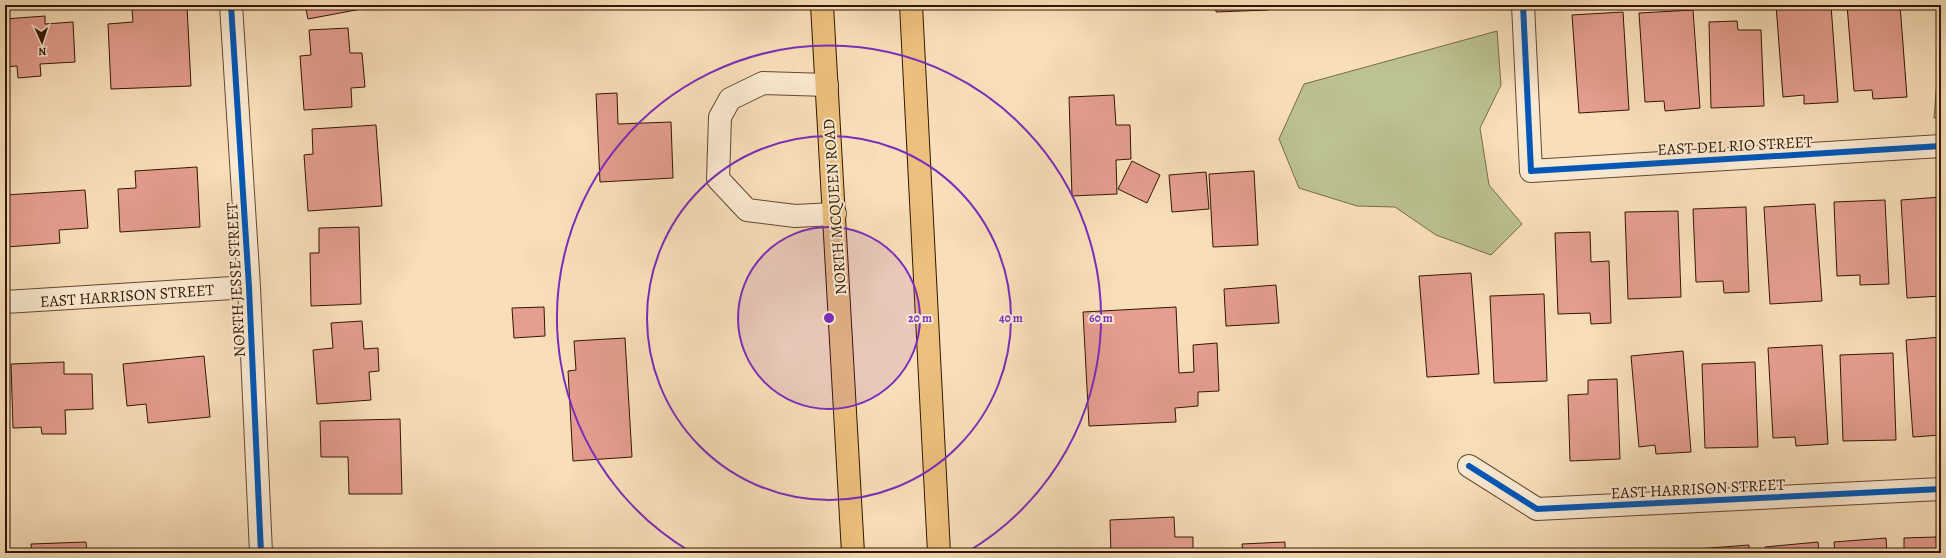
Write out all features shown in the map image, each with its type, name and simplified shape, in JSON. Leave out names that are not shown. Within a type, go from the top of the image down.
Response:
[{"type":"main road","name":"NORTH MCQUEEN ROAD","points":[[822,5],[853,553]]},
{"type":"main road","points":[[911,5],[938,553]]},
{"type":"street","name":"NORTH JESSE STREET","points":[[231,5],[249,287],[261,553]]},
{"type":"street","name":"EAST DEL RIO STREET","points":[[1523,5],[1530,171],[1941,146]]},
{"type":"street","points":[[827,85],[763,83],[730,99],[720,117],[718,179],[747,210],[795,216],[835,214]]},
{"type":"street","name":"EAST HARRISON STREET","points":[[5,302],[249,287]]},
{"type":"street","name":"EAST HARRISON STREET","points":[[1469,466],[1537,509],[1941,489]]},
{"type":"green space","points":[[1941,29],[1941,117],[1934,118]]},
{"type":"green space","points":[[1497,31],[1501,85],[1480,128],[1489,185],[1522,224],[1491,255],[1436,235],[1395,207],[1357,206],[1299,188],[1279,139],[1304,84]]},
{"type":"building","points":[[305,5],[371,5],[372,7],[308,19]]},
{"type":"building","points":[[1216,5],[1268,5],[1268,10],[1216,12]]},
{"type":"building","points":[[1283,5],[1337,5],[1337,7],[1283,8]]},
{"type":"building","points":[[1776,5],[1831,5],[1838,102],[1804,104],[1804,95],[1783,97]]},
{"type":"building","points":[[1847,5],[1900,5],[1907,97],[1873,99],[1872,90],[1854,91]]},
{"type":"building","points":[[187,6],[191,86],[111,89],[108,24],[133,22],[132,9]]},
{"type":"building","points":[[1693,10],[1700,108],[1665,111],[1664,101],[1645,102],[1639,13]]},
{"type":"building","points":[[1623,12],[1629,110],[1579,113],[1572,15]]},
{"type":"building","points":[[45,16],[45,24],[73,22],[75,62],[40,64],[41,76],[18,78],[17,66],[5,67],[5,19]]},
{"type":"building","points":[[1737,21],[1738,30],[1761,30],[1764,106],[1711,108],[1709,22]]},
{"type":"building","points":[[348,28],[350,53],[362,53],[365,87],[351,88],[352,107],[304,110],[300,56],[311,55],[309,30]]},
{"type":"building","points":[[617,93],[618,124],[671,122],[673,178],[600,182],[596,94]]},
{"type":"building","points":[[1114,95],[1116,125],[1130,125],[1131,159],[1116,160],[1117,194],[1072,196],[1069,97]]},
{"type":"building","points":[[376,125],[382,206],[308,211],[304,155],[313,154],[312,129]]},
{"type":"building","points":[[1132,161],[1160,175],[1147,203],[1118,189]]},
{"type":"building","points":[[197,167],[200,227],[120,232],[118,189],[136,188],[135,171]]},
{"type":"building","points":[[1254,171],[1258,245],[1213,247],[1209,174]]},
{"type":"building","points":[[1206,172],[1209,209],[1172,212],[1169,175]]},
{"type":"building","points":[[85,190],[88,228],[59,230],[60,243],[7,247],[5,195]]},
{"type":"building","points":[[1941,197],[1941,296],[1907,298],[1901,200]]},
{"type":"building","points":[[1885,200],[1889,284],[1860,285],[1860,275],[1837,276],[1834,202]]},
{"type":"building","points":[[1815,204],[1822,301],[1770,304],[1764,207]]},
{"type":"building","points":[[1746,207],[1749,292],[1724,293],[1723,281],[1696,282],[1693,209]]},
{"type":"building","points":[[1678,211],[1681,297],[1628,299],[1625,212]]},
{"type":"building","points":[[359,227],[361,304],[311,306],[310,253],[319,253],[319,228]]},
{"type":"building","points":[[1590,232],[1591,262],[1609,261],[1611,323],[1591,324],[1590,313],[1558,314],[1555,233]]},
{"type":"building","points":[[1471,273],[1479,374],[1427,377],[1419,276]]},
{"type":"building","points":[[1276,285],[1279,323],[1226,326],[1224,289]]},
{"type":"building","points":[[1544,294],[1547,381],[1494,383],[1490,296]]},
{"type":"building","points":[[544,307],[545,336],[514,338],[512,308]]},
{"type":"building","points":[[1176,307],[1179,373],[1194,372],[1193,345],[1217,343],[1219,391],[1198,392],[1198,406],[1175,408],[1176,422],[1089,426],[1083,312]]},
{"type":"building","points":[[362,321],[364,349],[378,348],[379,371],[369,372],[371,400],[317,404],[313,350],[333,348],[331,323]]},
{"type":"building","points":[[1941,337],[1941,435],[1913,437],[1906,340]]},
{"type":"building","points":[[625,338],[632,457],[573,461],[568,371],[576,370],[574,341]]},
{"type":"building","points":[[1822,345],[1828,444],[1796,446],[1795,437],[1773,438],[1768,348]]},
{"type":"building","points":[[1683,351],[1691,452],[1656,454],[1655,445],[1639,447],[1631,356]]},
{"type":"building","points":[[1893,353],[1896,440],[1843,441],[1840,355]]},
{"type":"building","points":[[204,356],[210,417],[148,423],[146,404],[127,406],[123,364]]},
{"type":"building","points":[[64,362],[64,374],[92,374],[93,409],[65,410],[66,434],[42,434],[41,427],[13,428],[11,364]]},
{"type":"building","points":[[1755,362],[1758,447],[1705,448],[1702,364]]},
{"type":"building","points":[[1617,379],[1620,459],[1570,461],[1568,395],[1588,394],[1588,380]]},
{"type":"building","points":[[400,419],[402,494],[349,494],[348,457],[321,457],[320,421]]},
{"type":"building","points":[[1174,517],[1175,537],[1193,537],[1193,553],[1111,553],[1110,520]]},
{"type":"building","points":[[1936,537],[1937,550],[1941,550],[1941,553],[1904,553],[1904,538]]},
{"type":"building","points":[[1886,538],[1887,553],[1835,553],[1834,542]]},
{"type":"building","points":[[86,542],[87,553],[32,553],[31,544]]},
{"type":"building","points":[[1285,542],[1285,553],[1243,553],[1242,544]]},
{"type":"building","points":[[1818,542],[1819,553],[1766,553],[1765,547]]},
{"type":"building","points":[[1749,545],[1749,553],[1696,553],[1696,549]]},
{"type":"cycle path","points":[[231,5],[249,287],[261,553]]},
{"type":"cycle path","points":[[1523,5],[1531,171],[1941,146]]},
{"type":"cycle path","points":[[1469,466],[1537,509],[1941,489]]}]
